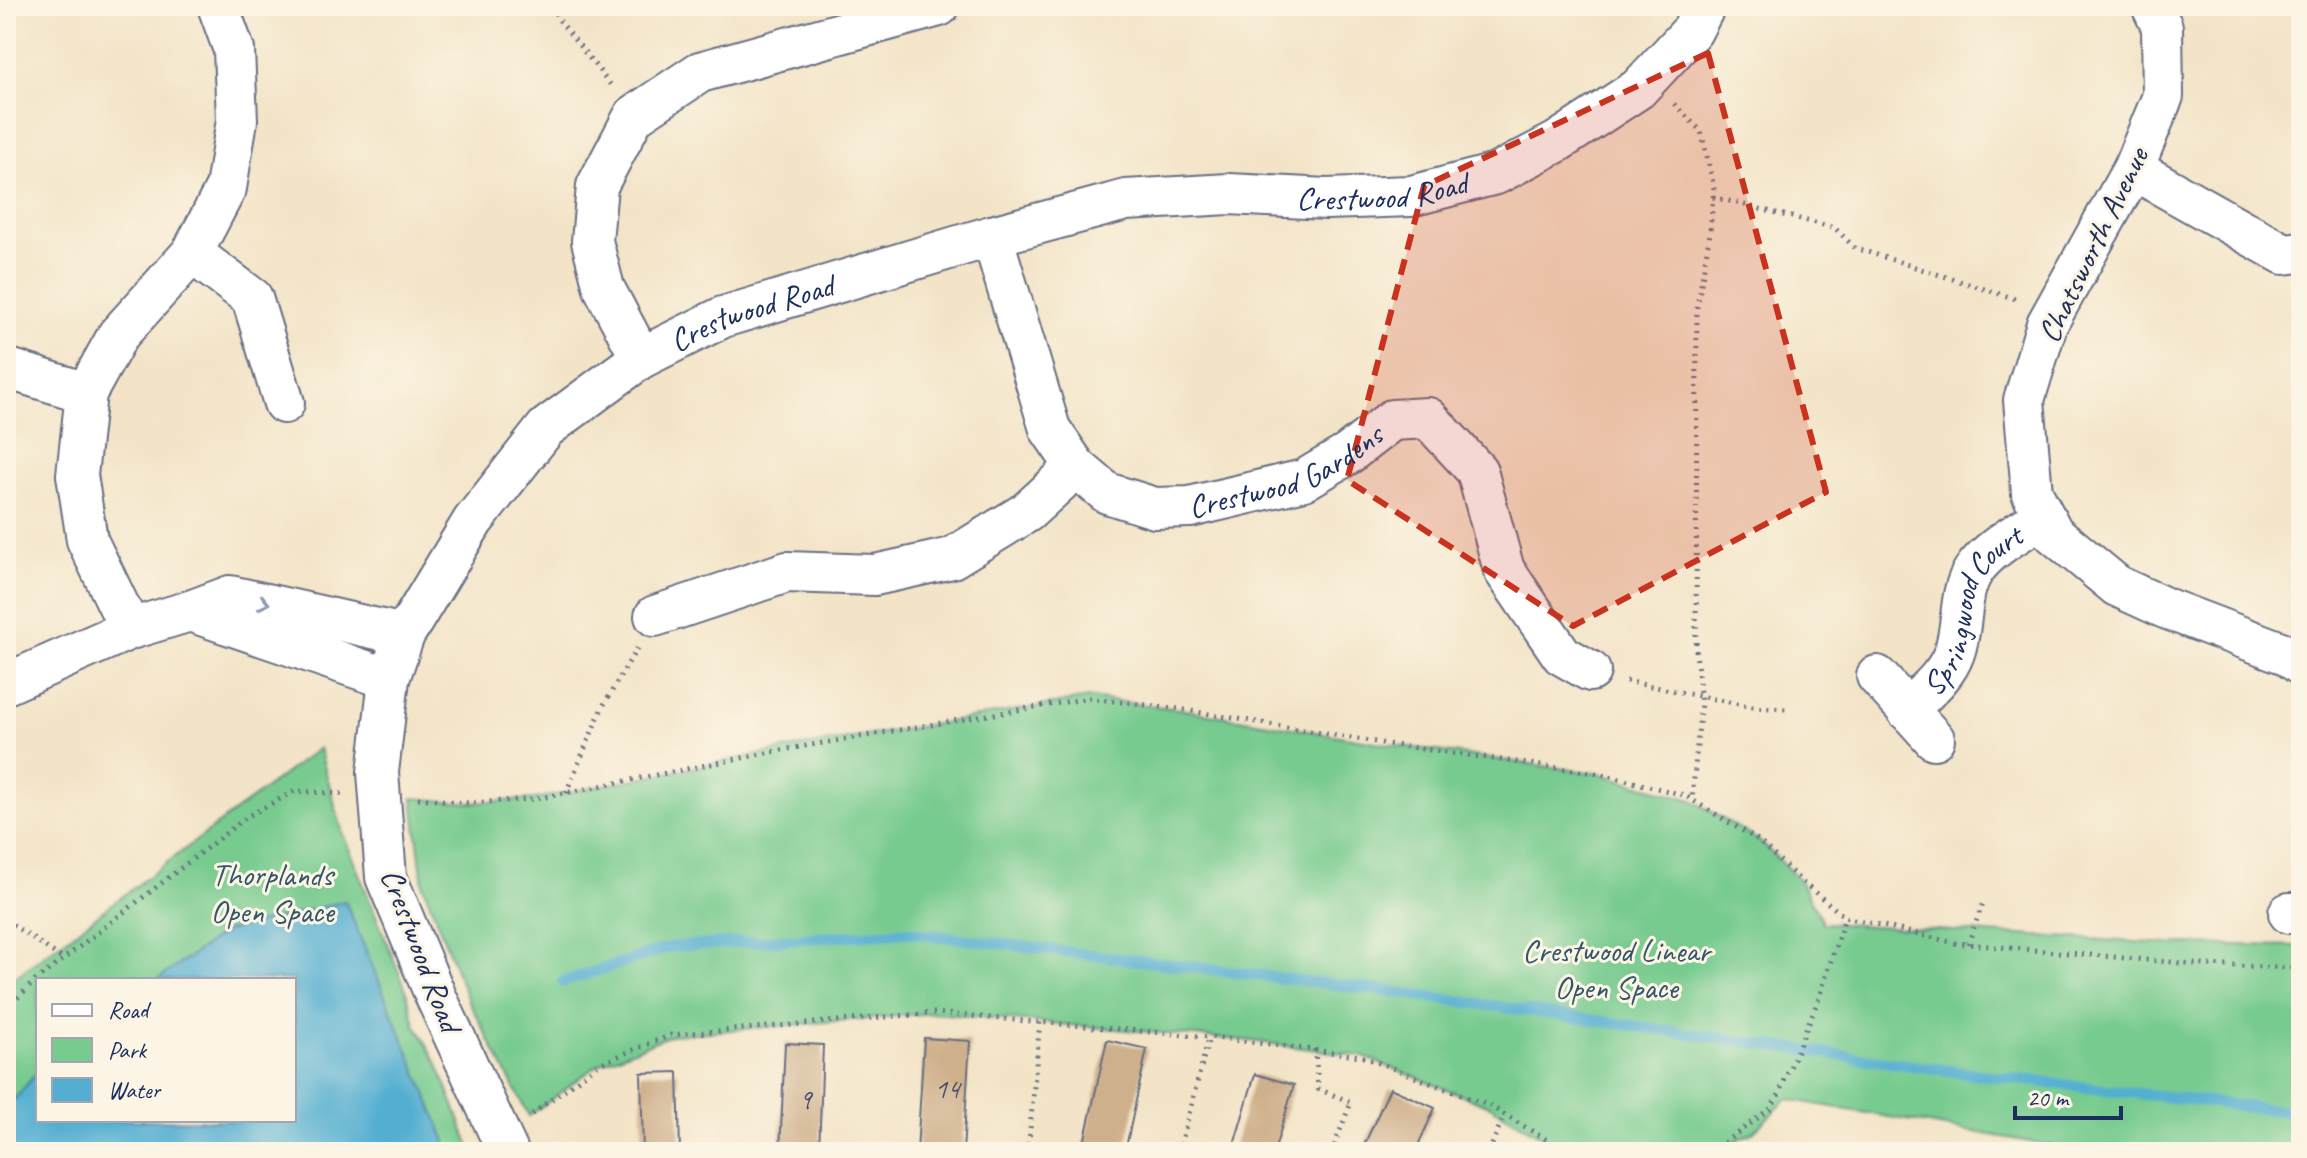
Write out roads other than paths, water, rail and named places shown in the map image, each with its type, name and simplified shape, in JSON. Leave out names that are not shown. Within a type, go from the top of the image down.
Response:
[{"type":"street","points":[[130,629],[87,540],[77,475],[86,393],[118,335],[192,253],[226,188],[237,120],[234,50],[218,6]]},
{"type":"street","points":[[641,358],[604,288],[592,241],[597,186],[634,116],[700,72],[939,6]]},
{"type":"street","name":"Crestwood Road","points":[[504,1144],[436,997],[386,877],[378,772],[389,679],[404,635],[473,521],[546,428],[641,358],[723,317],[992,236],[1126,200],[1229,194],[1327,199],[1411,196],[1496,174],[1557,142],[1638,89],[1692,31],[1705,6]]},
{"type":"street","name":"Chatsworth Avenue","points":[[2152,6],[2162,27],[2163,96],[2133,169],[2047,324],[2024,400],[2032,493],[2053,533],[2117,586],[2165,608],[2286,654],[2301,665]]},
{"type":"street","points":[[2133,169],[2284,254],[2301,252]]},
{"type":"street","name":"Crestwood Gardens","points":[[992,236],[1050,429],[1076,467],[1107,493],[1155,508],[1190,507],[1304,480],[1348,454],[1392,420],[1428,418],[1477,471],[1504,570],[1562,655],[1590,671]]},
{"type":"street","points":[[192,253],[252,298],[284,403]]},
{"type":"street","points":[[6,368],[86,393]]},
{"type":"street","points":[[655,616],[787,572],[875,575],[952,558],[1027,512],[1076,467]]},
{"type":"street","name":"Springwood Court","points":[[1907,710],[1937,681],[1953,656],[1967,584],[1974,570],[2012,537],[2043,517]]},
{"type":"street","points":[[6,684],[130,629],[230,596],[404,635]]},
{"type":"street","points":[[190,611],[389,679]]},
{"type":"street","points":[[1877,676],[1934,739]]},
{"type":"water","points":[[345,901],[446,1141],[439,1152],[6,1152],[6,1109],[36,1073],[36,1122],[296,1122],[296,978],[160,978],[226,931]]},
{"type":"waterway","points":[[563,982],[670,947],[906,932],[1395,992],[1959,1072],[2301,1113]]},
{"type":"park label","name":"Thorplands Open Space","points":[[272,892]]},
{"type":"park label","name":"Crestwood Linear Open Space","points":[[1616,968]]}]
